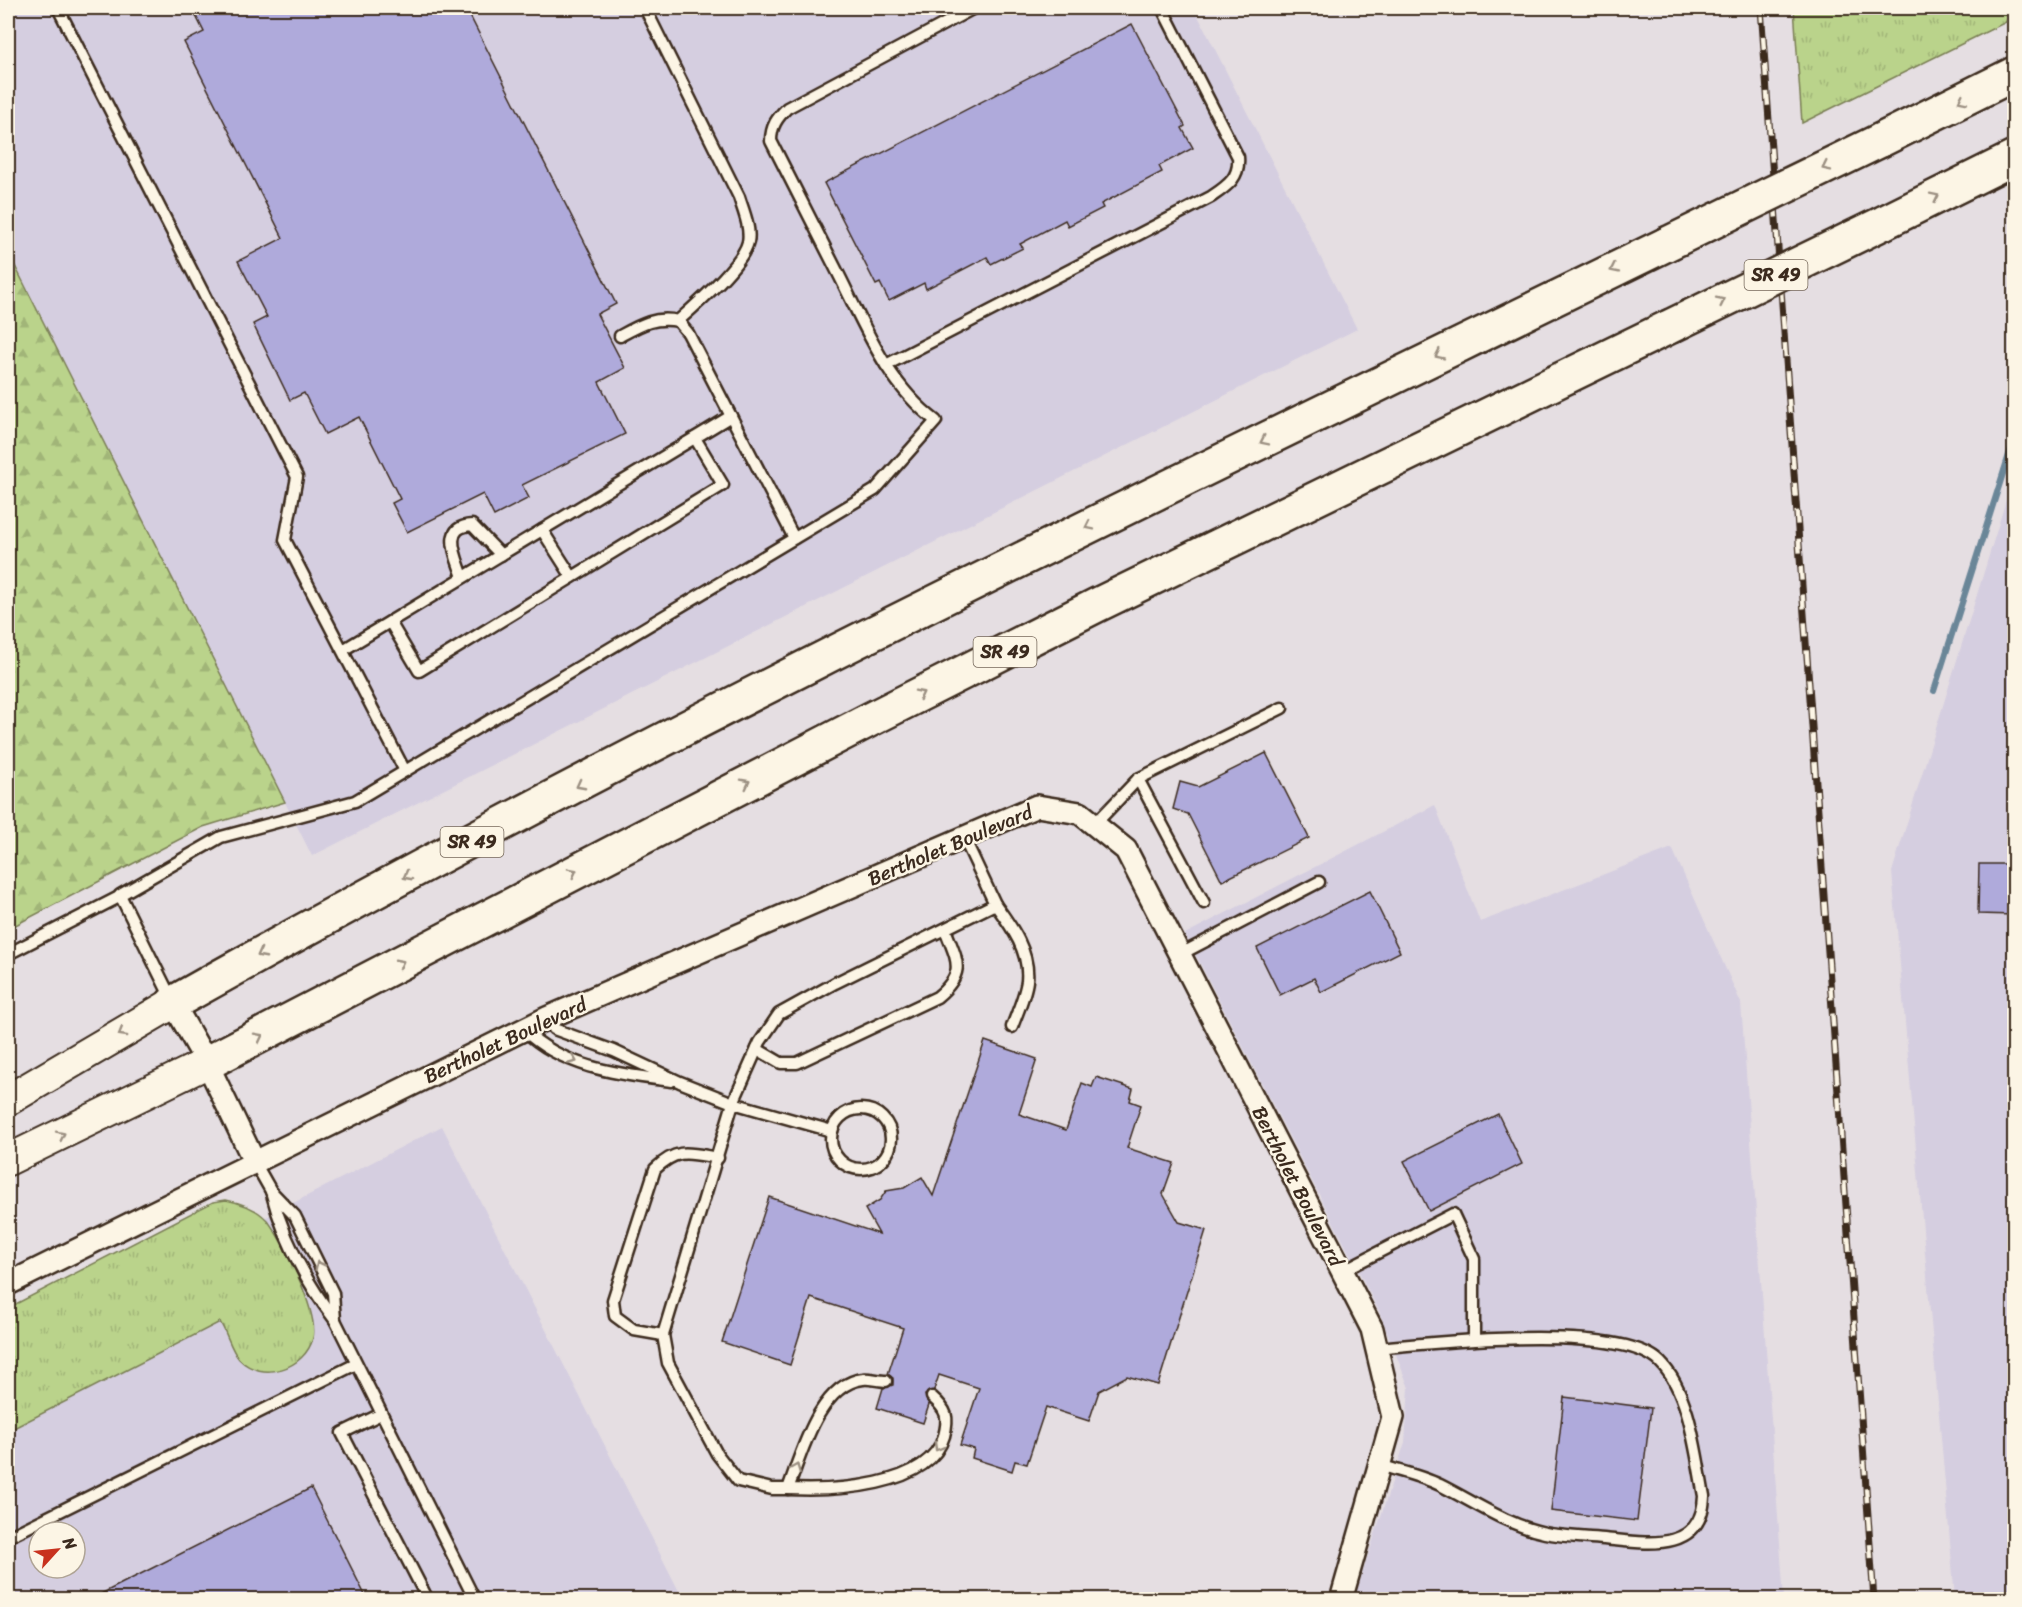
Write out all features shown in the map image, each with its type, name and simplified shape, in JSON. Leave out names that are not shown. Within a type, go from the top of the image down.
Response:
[{"type":"highway","name":"SR 49","points":[[173,1003],[360,901],[840,651],[2014,74]]},
{"type":"highway","name":"SR 49","points":[[207,1063],[881,714],[1107,600],[2014,158]]},
{"type":"main road","name":"SR 49","points":[[8,1100],[173,1003]]},
{"type":"main road","name":"SR 49","points":[[8,1160],[207,1063]]},
{"type":"street","name":"Bertholet Boulevard","points":[[8,1284],[547,1018],[1037,806],[1080,813],[1126,850],[1372,1329],[1393,1417],[1341,1599]]},
{"type":"street","points":[[173,1003],[207,1063],[254,1161]]},
{"type":"lane","points":[[58,8],[297,477],[285,540],[405,771]]},
{"type":"lane","points":[[645,8],[739,197],[746,220],[748,241],[741,256],[706,296],[678,321]]},
{"type":"lane","points":[[8,954],[121,896],[222,837],[355,801],[875,490],[936,421],[915,405],[897,385],[885,365],[771,141],[771,130],[777,118],[787,108],[974,8]]},
{"type":"lane","points":[[885,365],[1211,197],[1236,177],[1239,168],[1238,157],[1162,8]]},
{"type":"lane","points":[[620,336],[649,320],[667,318],[678,321],[688,333],[794,538]]},
{"type":"lane","points":[[343,650],[731,416]]},
{"type":"lane","points":[[390,622],[419,671],[723,485],[694,438]]},
{"type":"lane","points":[[464,577],[452,544],[452,534],[457,528],[472,525],[501,555]]},
{"type":"lane","points":[[542,530],[572,578]]},
{"type":"lane","points":[[1095,824],[1138,779],[1282,708]]},
{"type":"lane","points":[[1138,779],[1204,903]]},
{"type":"lane","points":[[964,838],[995,904],[1017,935],[1024,955],[1027,981],[1012,1027]]},
{"type":"lane","points":[[1179,955],[1319,882]]},
{"type":"lane","points":[[121,896],[173,1003]]},
{"type":"lane","points":[[932,1397],[945,1408],[948,1421],[941,1446],[926,1464],[903,1476],[864,1484],[819,1491],[771,1489],[738,1481],[717,1454],[668,1363],[663,1335],[733,1104],[757,1049],[778,1014],[835,983],[995,904]]},
{"type":"lane","points":[[757,1049],[781,1063],[797,1063],[937,997],[954,983],[959,966],[945,929]]},
{"type":"lane","points":[[547,1018],[554,1029],[615,1050],[680,1082],[733,1104],[832,1131]]},
{"type":"lane","points":[[524,1030],[540,1046],[603,1072],[680,1082]]},
{"type":"lane","points":[[851,1110],[871,1111],[886,1122],[891,1141],[888,1151],[875,1165],[856,1168],[839,1159],[834,1151],[832,1131],[836,1122],[851,1110]]},
{"type":"lane","points":[[663,1335],[634,1330],[615,1316],[613,1300],[655,1169],[669,1156],[685,1152],[718,1158]]},
{"type":"lane","points":[[254,1161],[271,1191],[280,1224],[319,1300],[335,1320],[475,1599]]},
{"type":"lane","points":[[271,1191],[295,1216],[333,1293],[335,1320]]},
{"type":"lane","points":[[1342,1270],[1453,1214],[1474,1259],[1474,1340]]},
{"type":"lane","points":[[1376,1348],[1474,1340],[1585,1339],[1641,1350],[1660,1362],[1677,1386],[1704,1496],[1704,1513],[1694,1527],[1678,1539],[1655,1544],[1544,1533],[1480,1509],[1439,1484],[1379,1465]]},
{"type":"lane","points":[[8,1537],[356,1364]]},
{"type":"lane","points":[[788,1489],[824,1403],[841,1388],[862,1379],[886,1381]]},
{"type":"lane","points":[[381,1414],[342,1433],[428,1599]]},
{"type":"shaded area","points":[[8,8],[1194,8],[1357,329],[312,856],[8,252]]},
{"type":"shaded area","points":[[2014,474],[2014,1599],[1955,1599],[1892,872]]},
{"type":"shaded area","points":[[1435,805],[1480,922],[1672,848],[1741,1003],[1784,1599],[1354,1599],[1405,1442],[1409,1388],[1379,1311],[1185,934]]},
{"type":"shaded area","points":[[442,1126],[683,1599],[8,1600],[8,1351]]},
{"type":"green space","points":[[1794,8],[2014,8],[2014,18],[1802,123]]},
{"type":"green space","points":[[8,252],[285,802],[203,827],[8,929]]},
{"type":"green space","points":[[226,1200],[248,1207],[263,1216],[274,1230],[290,1259],[311,1312],[313,1327],[313,1338],[301,1358],[292,1365],[270,1371],[248,1366],[236,1355],[220,1322],[8,1431],[8,1308],[213,1202]]},
{"type":"building","points":[[192,8],[466,8],[616,304],[597,314],[625,368],[599,382],[625,434],[522,485],[529,498],[494,516],[483,494],[407,532],[392,503],[400,499],[359,417],[325,434],[304,393],[290,400],[253,324],[267,317],[238,261],[283,238],[184,42],[204,32]]},
{"type":"building","points":[[1132,24],[1185,126],[1182,128],[1193,148],[1159,166],[1162,172],[1101,204],[1103,208],[1068,226],[1065,220],[1020,244],[1023,248],[991,264],[987,257],[926,289],[924,283],[889,301],[880,283],[876,285],[824,183]]},
{"type":"building","points":[[1266,753],[1309,838],[1222,881],[1188,814],[1173,809],[1180,782],[1198,787]]},
{"type":"building","points":[[1979,864],[2014,864],[2014,915],[1978,914]]},
{"type":"building","points":[[1370,891],[1400,952],[1321,992],[1314,978],[1280,995],[1257,948]]},
{"type":"building","points":[[985,1041],[1037,1059],[1019,1114],[1066,1130],[1082,1083],[1092,1087],[1096,1077],[1133,1089],[1130,1101],[1141,1105],[1127,1148],[1174,1163],[1163,1194],[1179,1222],[1206,1230],[1158,1385],[1127,1376],[1099,1391],[1089,1421],[1046,1407],[1027,1464],[1015,1461],[1012,1471],[972,1458],[974,1449],[960,1445],[979,1388],[939,1375],[934,1390],[925,1395],[929,1405],[923,1423],[877,1408],[883,1388],[893,1385],[893,1378],[888,1374],[903,1328],[811,1298],[790,1365],[722,1342],[769,1197],[879,1234],[865,1209],[880,1200],[886,1191],[904,1188],[922,1177],[933,1196]]},
{"type":"building","points":[[1498,1114],[1522,1164],[1429,1211],[1404,1161]]},
{"type":"building","points":[[1564,1397],[1651,1408],[1637,1521],[1551,1511]]},
{"type":"building","points":[[311,1488],[367,1599],[91,1599]]},
{"type":"waterway","points":[[1934,691],[2014,439]]},
{"type":"railway","points":[[1761,8],[1874,1600]]}]
